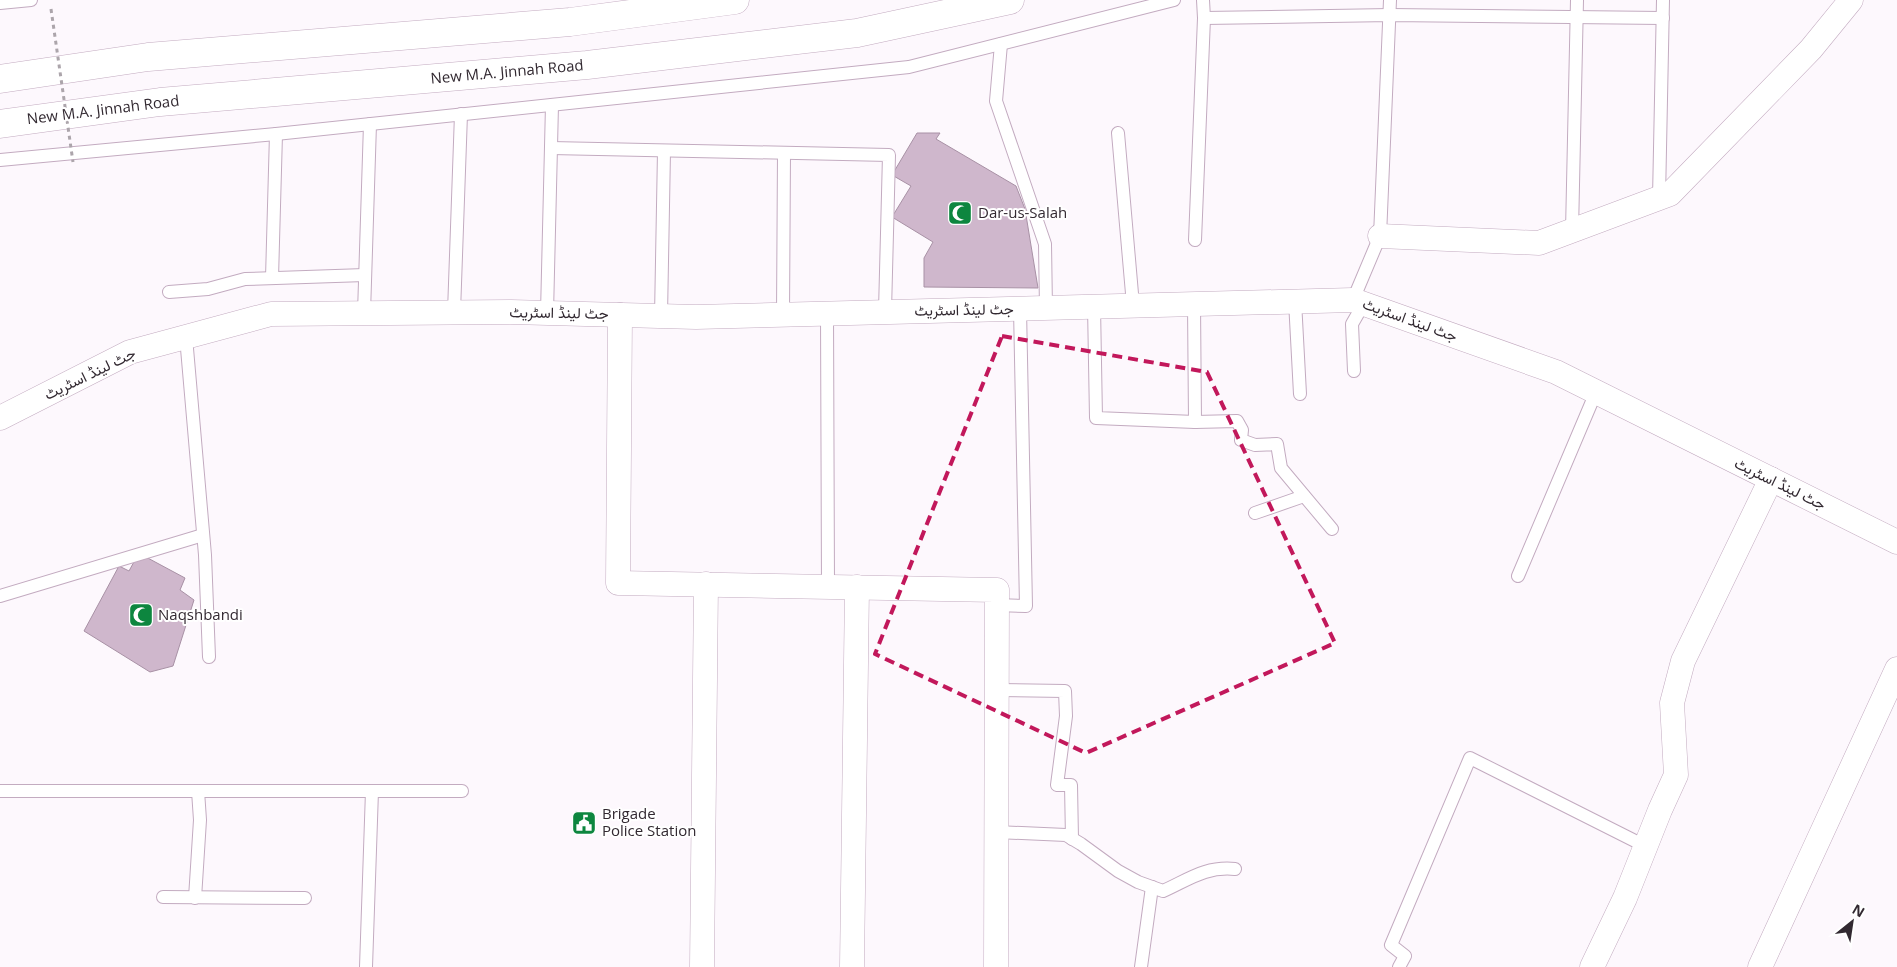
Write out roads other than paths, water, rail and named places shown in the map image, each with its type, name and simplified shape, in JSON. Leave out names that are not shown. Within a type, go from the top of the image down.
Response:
[{"type":"main road","points":[[0,79],[148,57],[570,22],[735,0]]},
{"type":"main road","name":"New M.A. Jinnah Road","points":[[0,124],[160,102],[587,65],[847,34],[1010,0]]},
{"type":"street","points":[[1380,236],[1540,243],[1670,194],[1797,63],[1851,0]]},
{"type":"street","name":"جٹ لینڈ اسٹریٹ","points":[[0,418],[130,352],[271,314],[454,312],[661,316],[1296,301],[1358,302],[1556,372],[1897,542]]},
{"type":"street","points":[[620,315],[618,583],[997,590],[996,967]]},
{"type":"street","points":[[1592,967],[1625,898],[1660,810],[1676,776],[1672,704],[1683,661],[1771,479]]},
{"type":"street","points":[[702,967],[706,584]]},
{"type":"street","points":[[852,967],[857,587]]},
{"type":"street","points":[[1760,967],[1897,669]]},
{"type":"lane","points":[[0,3],[31,0]]},
{"type":"lane","points":[[0,160],[276,134],[909,67],[1174,0]]},
{"type":"lane","points":[[1195,240],[1204,18],[1203,0]]},
{"type":"lane","points":[[1354,371],[1352,324],[1380,236],[1390,0]]},
{"type":"lane","points":[[1572,231],[1576,0]]},
{"type":"lane","points":[[1659,198],[1663,0]]},
{"type":"lane","points":[[1204,18],[1390,15],[1662,18]]},
{"type":"lane","points":[[1001,44],[996,101],[1045,244],[1046,308]]},
{"type":"lane","points":[[547,313],[552,105]]},
{"type":"lane","points":[[454,312],[461,114]]},
{"type":"lane","points":[[364,313],[370,124]]},
{"type":"lane","points":[[1118,133],[1132,305]]},
{"type":"lane","points":[[272,278],[276,134]]},
{"type":"lane","points":[[551,148],[889,155],[885,312]]},
{"type":"lane","points":[[661,316],[664,151]]},
{"type":"lane","points":[[783,314],[784,153]]},
{"type":"lane","points":[[169,292],[208,289],[245,279],[365,275]]},
{"type":"lane","points":[[1296,301],[1300,394]]},
{"type":"lane","points":[[1194,304],[1195,422]]},
{"type":"lane","points":[[1094,306],[1096,418],[1195,422],[1237,421],[1242,430],[1241,440],[1256,445],[1277,444],[1281,468],[1332,528]]},
{"type":"lane","points":[[996,605],[1026,606],[1020,308]]},
{"type":"lane","points":[[827,313],[828,587]]},
{"type":"lane","points":[[186,337],[203,535],[208,657]]},
{"type":"lane","points":[[1518,576],[1596,392]]},
{"type":"lane","points":[[1255,513],[1304,496]]},
{"type":"lane","points":[[0,596],[203,535]]},
{"type":"lane","points":[[996,690],[1065,691],[1066,716],[1057,785],[1071,785],[1072,839]]},
{"type":"lane","points":[[1399,967],[1405,956],[1390,945],[1470,758],[1647,846]]},
{"type":"lane","points":[[0,791],[462,791]]},
{"type":"lane","points":[[195,898],[200,820],[198,791]]},
{"type":"lane","points":[[366,967],[372,791]]},
{"type":"lane","points":[[996,832],[1066,835],[1118,871],[1162,891],[1201,872],[1221,868],[1235,869]]},
{"type":"lane","points":[[1141,967],[1152,887]]},
{"type":"lane","points":[[163,897],[305,898]]},
{"type":"place","name":"Dar-us-Salah","points":[[960,213]]},
{"type":"place","name":"Naqshbandi","points":[[141,615]]},
{"type":"place","name":"Brigade Police Station","points":[[584,823]]}]
